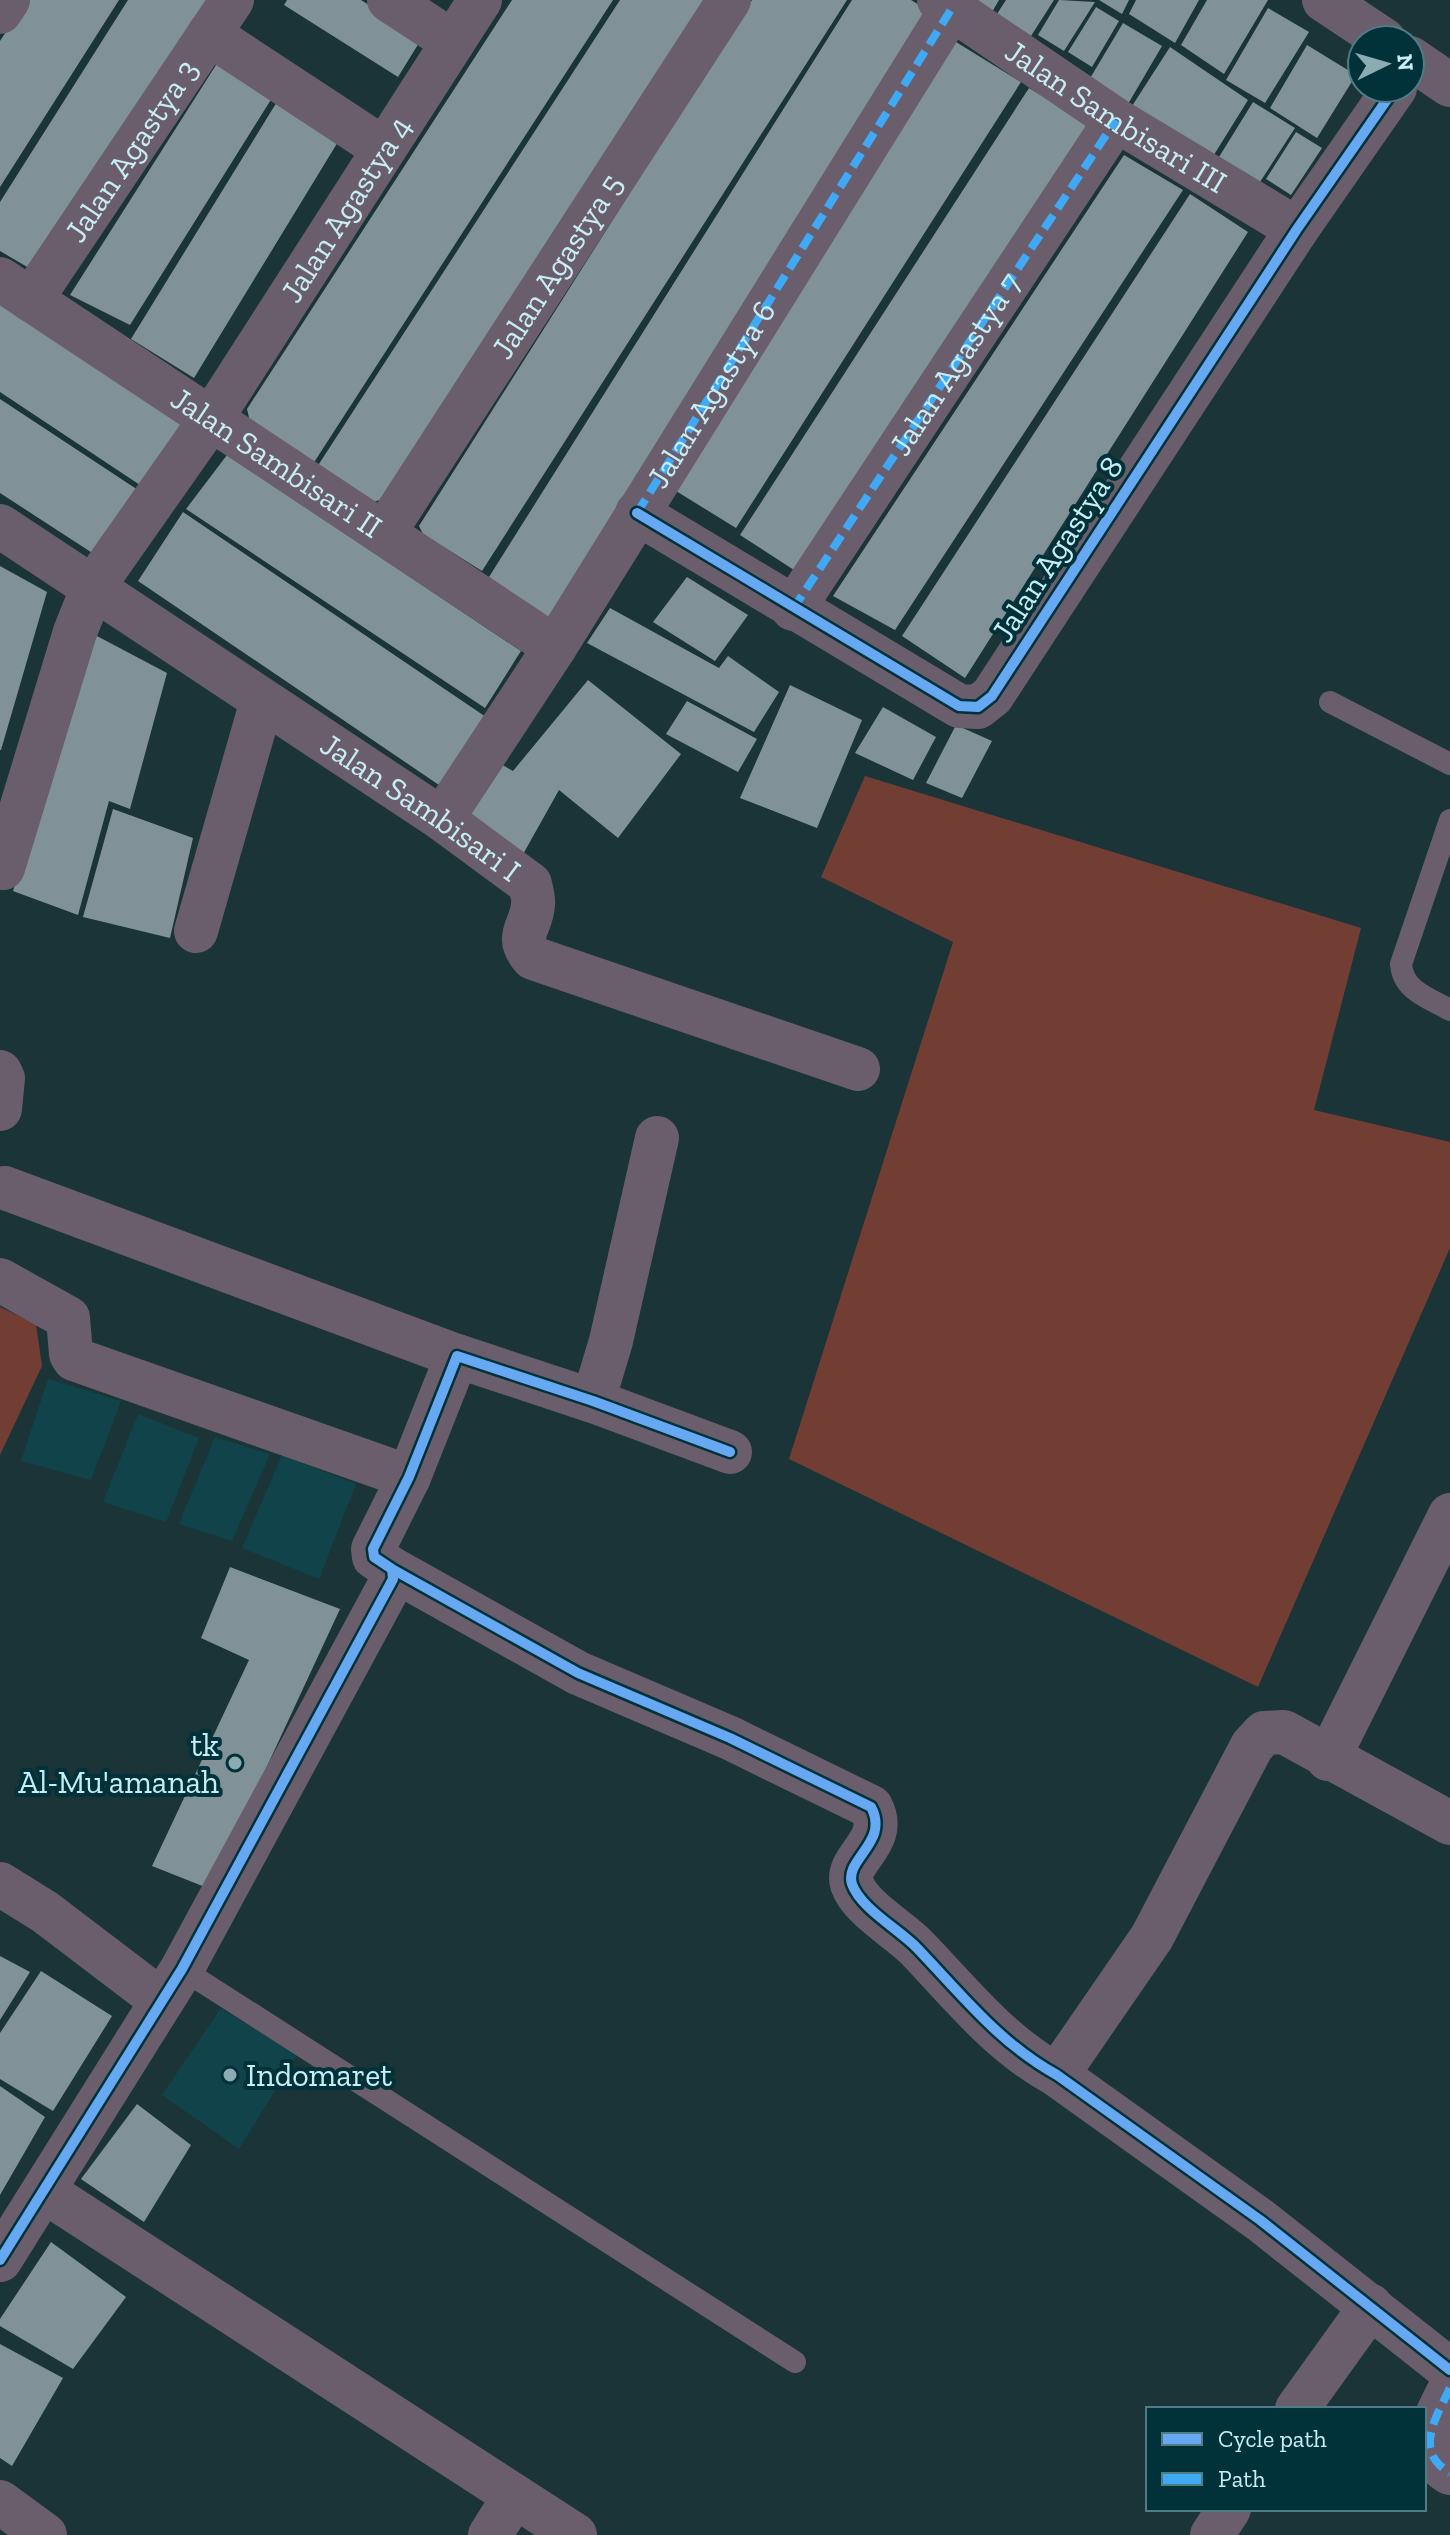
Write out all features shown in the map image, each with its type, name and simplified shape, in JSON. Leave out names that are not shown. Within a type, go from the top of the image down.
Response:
[{"type":"street","points":[[0,12],[8,0]]},
{"type":"street","points":[[389,0],[453,42]]},
{"type":"street","name":"Jalan Agastya 4","points":[[3,868],[75,632],[93,587],[211,419],[480,0]]},
{"type":"street","name":"Jalan Agastya 5","points":[[384,533],[729,0]]},
{"type":"street","points":[[1324,0],[1357,24]]},
{"type":"street","name":"Jalan Sambisari III","points":[[945,4],[1116,120],[1297,229]]},
{"type":"street","name":"Jalan Agastya 6","points":[[442,819],[555,647],[945,4]]},
{"type":"street","points":[[221,17],[384,149]]},
{"type":"street","name":"Jalan Agastya 3","points":[[16,289],[221,17]]},
{"type":"street","name":"Jalan Agastya 8","points":[[637,513],[959,706],[978,707],[992,696],[1297,229],[1393,104]]},
{"type":"street","name":"Jalan Agastya 7","points":[[793,609],[1116,120]]},
{"type":"street","name":"Jalan Sambisari II","points":[[16,289],[555,647]]},
{"type":"street","name":"Jalan Sambisari I","points":[[0,526],[442,819],[530,884],[534,902],[524,934],[524,948],[533,958],[858,1069]]},
{"type":"street","points":[[196,931],[262,701]]},
{"type":"street","points":[[0,1072],[3,1078],[0,1109]]},
{"type":"street","points":[[593,1401],[611,1341],[657,1138]]},
{"type":"street","points":[[5,1188],[457,1356],[593,1401],[730,1452]]},
{"type":"street","points":[[0,1280],[64,1314],[69,1323],[74,1359],[409,1477]]},
{"type":"street","points":[[457,1356],[409,1477],[373,1549],[374,1557],[578,1673],[730,1738],[871,1807],[877,1818],[876,1830],[851,1882],[858,1894],[916,1946],[954,1990],[1005,2040],[1026,2058],[1057,2075],[1248,2211],[1450,2370]]},
{"type":"street","points":[[1328,1759],[1450,1515]]},
{"type":"street","points":[[0,2260],[172,1985],[393,1579],[392,1569]]},
{"type":"street","points":[[1057,2075],[1152,1937],[1252,1746],[1264,1733],[1284,1732],[1328,1759],[1450,1823]]},
{"type":"street","points":[[0,1884],[172,1985]]},
{"type":"street","points":[[44,2191],[575,2535]]},
{"type":"street","points":[[1298,2407],[1371,2306]]},
{"type":"street","points":[[1450,2388],[1433,2426],[1429,2449],[1432,2458],[1450,2473]]},
{"type":"street","points":[[490,2535],[514,2497]]},
{"type":"street","points":[[0,2502],[45,2535]]},
{"type":"street","points":[[1212,2535],[1228,2511]]},
{"type":"lane","points":[[1330,702],[1450,764]]},
{"type":"lane","points":[[1450,820],[1401,964],[1402,976],[1408,986],[1450,1010]]},
{"type":"lane","points":[[172,1985],[795,2362]]},
{"type":"shaded area","points":[[865,776],[1361,928],[1314,1110],[1450,1142],[1450,1248],[1258,1687],[789,1459],[953,942],[821,877]]},
{"type":"shaded area","points":[[0,1307],[36,1324],[42,1366],[0,1455]]},
{"type":"shaded area","points":[[48,1379],[121,1401],[91,1480],[21,1461]]},
{"type":"shaded area","points":[[138,1414],[199,1438],[166,1522],[103,1502]]},
{"type":"shaded area","points":[[215,1437],[270,1454],[232,1541],[179,1524]]},
{"type":"shaded area","points":[[282,1455],[356,1484],[319,1579],[242,1548]]},
{"type":"shaded area","name":"Indomaret","points":[[221,2008],[297,2055],[239,2149],[162,2095]]},
{"type":"building","points":[[27,0],[119,0],[0,187],[0,41]]},
{"type":"building","points":[[128,0],[215,0],[29,268],[0,251],[0,202]]},
{"type":"building","points":[[287,0],[361,0],[422,38],[398,77],[284,5]]},
{"type":"building","points":[[512,0],[613,0],[311,467],[251,426],[247,409]]},
{"type":"building","points":[[620,0],[711,0],[382,499],[374,502],[317,467]]},
{"type":"building","points":[[752,0],[847,0],[482,571],[423,534],[419,526]]},
{"type":"building","points":[[852,0],[911,0],[921,6],[924,22],[560,612],[547,618],[489,577]]},
{"type":"building","points":[[975,0],[999,0],[992,12]]},
{"type":"building","points":[[1006,0],[1054,0],[1031,36],[997,14]]},
{"type":"building","points":[[1059,0],[1095,2],[1064,51],[1038,35]]},
{"type":"building","points":[[1099,0],[1129,0],[1122,14]]},
{"type":"building","points":[[1136,0],[1199,0],[1175,43],[1129,14]]},
{"type":"building","points":[[1207,0],[1268,0],[1224,74],[1181,45]]},
{"type":"building","points":[[1096,7],[1119,21],[1092,67],[1068,52]]},
{"type":"building","points":[[1268,8],[1309,32],[1265,103],[1226,80]]},
{"type":"building","points":[[1123,23],[1162,46],[1128,104],[1089,80]]},
{"type":"building","points":[[956,42],[1021,82],[736,528],[676,491]]},
{"type":"building","points":[[1307,45],[1346,69],[1346,91],[1317,138],[1270,108]]},
{"type":"building","points":[[1170,47],[1248,100],[1212,158],[1132,106]]},
{"type":"building","points":[[223,54],[277,90],[130,325],[70,295]]},
{"type":"building","points":[[1029,88],[1091,125],[794,570],[740,535]]},
{"type":"building","points":[[283,92],[344,132],[194,378],[131,339]]},
{"type":"building","points":[[1253,102],[1295,128],[1260,182],[1219,157]]},
{"type":"building","points":[[1296,132],[1322,148],[1291,195],[1266,179]]},
{"type":"building","points":[[1124,155],[1183,190],[895,630],[833,596]]},
{"type":"building","points":[[1190,194],[1248,232],[965,678],[902,636]]},
{"type":"building","points":[[0,302],[188,422],[143,487],[0,392]]},
{"type":"building","points":[[0,399],[141,492],[97,556],[0,493]]},
{"type":"building","points":[[227,455],[521,651],[485,708],[186,509]]},
{"type":"building","points":[[183,512],[486,717],[439,785],[138,581]]},
{"type":"building","points":[[0,566],[47,592],[1,750],[0,750]]},
{"type":"building","points":[[687,577],[748,615],[715,661],[653,622]]},
{"type":"building","points":[[610,608],[719,668],[728,656],[779,692],[754,732],[587,643]]},
{"type":"building","points":[[95,635],[167,673],[130,809],[109,801],[78,915],[13,891]]},
{"type":"building","points":[[588,680],[681,754],[618,838],[559,790],[522,856],[466,818],[499,763],[513,771]]},
{"type":"building","points":[[790,685],[862,720],[817,828],[740,798]]},
{"type":"building","points":[[687,701],[757,739],[738,772],[666,734]]},
{"type":"building","points":[[883,707],[936,737],[913,780],[855,753]]},
{"type":"building","points":[[956,725],[992,741],[962,798],[926,783]]},
{"type":"building","points":[[113,809],[193,838],[170,938],[83,917]]},
{"type":"building","name":"tk Al-Mu'amanah","points":[[230,1567],[340,1609],[210,1889],[152,1866],[249,1660],[201,1638]]},
{"type":"building","points":[[0,1956],[30,1972],[0,2020]]},
{"type":"building","points":[[41,1971],[112,2016],[53,2111],[0,2079],[0,2033]]},
{"type":"building","points":[[0,2086],[45,2117],[0,2195]]},
{"type":"building","points":[[137,2104],[191,2145],[144,2222],[81,2179]]},
{"type":"building","points":[[51,2242],[126,2297],[73,2369],[0,2326],[0,2319]]},
{"type":"building","points":[[0,2344],[63,2378],[12,2466],[0,2458]]},
{"type":"marked path","points":[[637,513],[952,8]]},
{"type":"marked path","points":[[793,609],[1116,120]]},
{"type":"marked path","points":[[1450,2388],[1434,2422],[1430,2444],[1432,2455],[1450,2473]]},
{"type":"cycle path","points":[[637,513],[959,706],[978,707],[992,696],[1297,229],[1384,104]]},
{"type":"cycle path","points":[[0,2260],[182,1969],[393,1579],[392,1569],[374,1557],[373,1549],[409,1477],[457,1356],[593,1401],[730,1452]]},
{"type":"cycle path","points":[[392,1569],[578,1673],[730,1738],[871,1807],[875,1830],[851,1875],[852,1884],[863,1902],[910,1941],[982,2017],[1017,2048],[1260,2220],[1450,2370]]},
{"type":"place","name":"tk Al-Mu'amanah","points":[[235,1763]]},
{"type":"place","name":"Indomaret","points":[[230,2075]]}]
